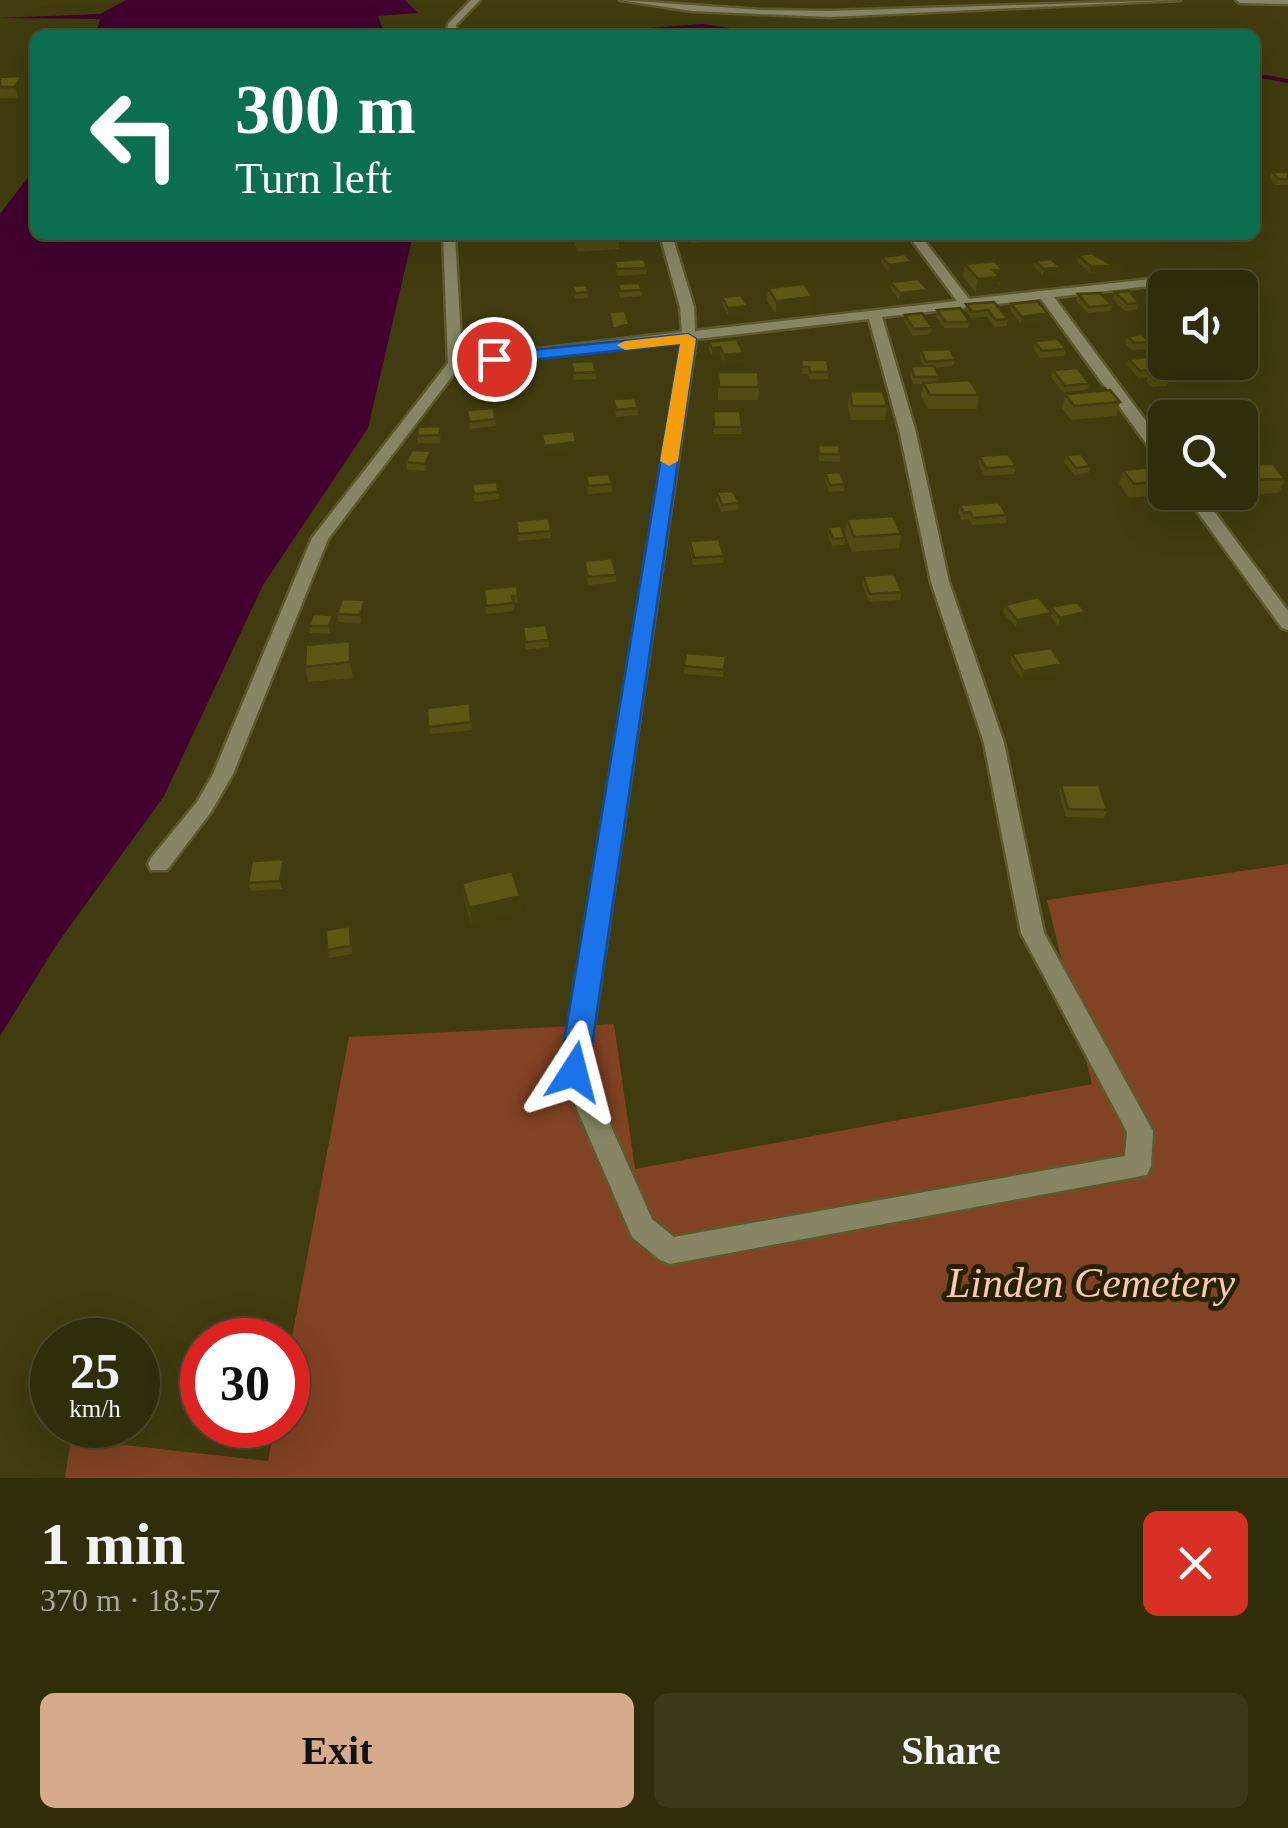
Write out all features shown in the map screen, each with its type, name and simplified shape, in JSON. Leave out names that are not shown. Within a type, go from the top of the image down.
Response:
[{"type":"street","points":[[452,30],[452,24],[476,0]]},
{"type":"street","points":[[624,0],[745,11],[823,12],[1176,0]]},
{"type":"street","points":[[1240,0],[1288,1]]},
{"type":"street","points":[[159,864],[204,807],[222,774],[320,538],[456,363],[449,240]]},
{"type":"street","points":[[667,240],[687,307],[688,339],[574,1072],[642,1228],[670,1251],[1138,1166],[1140,1130],[1033,932],[994,743],[940,582],[907,429],[875,316]]},
{"type":"street","points":[[918,240],[968,305]]},
{"type":"street","points":[[456,363],[1148,283]]},
{"type":"street","points":[[1046,296],[1148,435]]},
{"type":"street","points":[[1204,510],[1288,624]]},
{"type":"green space","name":"Linden Cemetery","points":[[1288,864],[1288,1478],[65,1478],[70,1448],[152,1448],[268,1461],[271,1448],[310,1448],[310,1318],[296,1318],[349,1037],[614,1024],[635,1169],[1092,1084],[1047,900]]},
{"type":"shaded area","points":[[126,0],[405,0],[418,13],[378,16],[383,30],[97,30],[100,19],[0,18],[100,14]]},
{"type":"shaded area","points":[[30,175],[30,240],[412,240],[368,428],[263,585],[164,796],[57,944],[0,1036],[0,214]]},
{"type":"building","points":[[22,76],[15,87],[0,87],[0,77]]},
{"type":"building","points":[[1272,172],[1288,172],[1288,179],[1278,179]]},
{"type":"building","points":[[1091,253],[1112,265],[1091,267],[1078,255]]},
{"type":"building","points":[[905,254],[913,262],[889,265],[882,257]]},
{"type":"building","points":[[644,259],[647,268],[617,269],[614,261]]},
{"type":"building","points":[[1051,259],[1060,267],[1044,269],[1035,261]]},
{"type":"building","points":[[995,261],[1002,269],[993,270],[1000,277],[978,279],[965,264]]},
{"type":"building","points":[[918,279],[928,290],[900,293],[890,282]]},
{"type":"building","points":[[639,283],[642,290],[620,291],[618,284]]},
{"type":"building","points":[[804,284],[813,297],[776,301],[768,288]]},
{"type":"building","points":[[586,285],[588,292],[575,293],[573,286]]},
{"type":"building","points":[[1129,291],[1139,303],[1127,304],[1115,292]]},
{"type":"building","points":[[1100,293],[1112,305],[1089,307],[1078,294]]},
{"type":"building","points":[[741,295],[748,306],[728,308],[722,297]]},
{"type":"building","points":[[1038,301],[1047,313],[1022,317],[1011,304]]},
{"type":"building","points":[[994,302],[1008,319],[996,320],[988,310],[972,312],[966,304]]},
{"type":"building","points":[[960,308],[970,322],[945,322],[937,310]]},
{"type":"building","points":[[625,311],[629,324],[613,329],[609,312]]},
{"type":"building","points":[[922,313],[932,328],[914,329],[905,315]]},
{"type":"building","points":[[1142,334],[1148,342],[1134,343],[1127,336]]},
{"type":"building","points":[[736,339],[744,353],[724,355],[720,347],[712,348],[709,342]]},
{"type":"building","points":[[1058,339],[1066,349],[1042,351],[1034,341]]},
{"type":"building","points":[[950,349],[955,360],[926,362],[921,350]]},
{"type":"building","points":[[1148,357],[1148,370],[1140,371],[1129,359]]},
{"type":"building","points":[[513,358],[516,377],[489,379],[487,366],[496,365],[495,360]]},
{"type":"building","points":[[801,360],[827,360],[829,372],[810,372],[809,367],[802,367]]},
{"type":"building","points":[[593,361],[596,372],[574,373],[571,362]]},
{"type":"building","points":[[911,366],[934,366],[939,377],[914,377]]},
{"type":"building","points":[[1077,368],[1089,383],[1065,386],[1053,370]]},
{"type":"building","points":[[718,372],[758,372],[759,387],[719,387]]},
{"type":"building","points":[[970,380],[979,395],[930,395],[923,383]]},
{"type":"building","points":[[1110,390],[1120,402],[1074,406],[1065,394]]},
{"type":"building","points":[[850,391],[883,391],[887,406],[852,406]]},
{"type":"building","points":[[635,398],[638,408],[616,410],[613,399]]},
{"type":"building","points":[[494,408],[495,419],[469,422],[467,410]]},
{"type":"building","points":[[713,411],[740,411],[742,427],[714,427]]},
{"type":"building","points":[[441,426],[439,435],[417,436],[418,427]]},
{"type":"building","points":[[574,431],[576,442],[544,446],[542,434]]},
{"type":"building","points":[[818,445],[839,445],[840,454],[819,454]]},
{"type":"building","points":[[412,450],[431,451],[425,464],[406,462]]},
{"type":"building","points":[[1008,454],[1016,466],[986,468],[979,456]]},
{"type":"building","points":[[1081,454],[1090,466],[1076,468],[1066,455]]},
{"type":"building","points":[[1258,464],[1273,464],[1285,479],[1258,480]]},
{"type":"building","points":[[1148,468],[1148,483],[1134,484],[1123,470]]},
{"type":"building","points":[[840,472],[845,484],[830,485],[825,473]]},
{"type":"building","points":[[609,474],[612,484],[588,486],[586,476]]},
{"type":"building","points":[[497,482],[498,492],[474,494],[472,484]]},
{"type":"building","points":[[733,491],[739,503],[722,505],[717,492]]},
{"type":"building","points":[[999,502],[1007,515],[973,518],[960,505]]},
{"type":"building","points":[[893,516],[901,534],[854,537],[847,519]]},
{"type":"building","points":[[549,518],[551,531],[518,534],[516,521]]},
{"type":"building","points":[[841,526],[845,538],[833,539],[828,527]]},
{"type":"building","points":[[719,539],[724,556],[694,558],[690,541]]},
{"type":"building","points":[[612,558],[616,575],[588,577],[584,561]]},
{"type":"building","points":[[894,574],[902,592],[870,594],[863,576]]},
{"type":"building","points":[[517,586],[518,596],[512,596],[514,603],[486,606],[484,589]]},
{"type":"building","points":[[1038,597],[1052,613],[1017,620],[1005,605]]},
{"type":"building","points":[[342,599],[365,600],[360,615],[337,614]]},
{"type":"building","points":[[1077,602],[1086,612],[1060,618],[1051,607]]},
{"type":"building","points":[[313,614],[333,615],[329,626],[309,626]]},
{"type":"building","points":[[546,625],[549,640],[525,642],[523,627]]},
{"type":"building","points":[[350,641],[350,662],[305,667],[306,645]]},
{"type":"building","points":[[1051,648],[1062,664],[1023,671],[1012,654]]},
{"type":"building","points":[[686,653],[726,656],[724,670],[684,666]]},
{"type":"building","points":[[470,703],[471,722],[428,727],[427,708]]},
{"type":"building","points":[[1061,785],[1099,785],[1107,810],[1068,809]]},
{"type":"building","points":[[284,859],[280,881],[248,883],[252,861]]},
{"type":"building","points":[[512,871],[520,896],[469,908],[462,883]]},
{"type":"building","points":[[350,926],[351,946],[327,950],[326,930]]},
{"type":"waterway","points":[[649,30],[702,26],[730,30]]},
{"type":"waterway","points":[[1260,76],[1288,81]]},
{"type":"slow traffic","points":[[625,345],[688,339],[669,461]]},
{"type":"route","points":[[494,359],[688,339],[574,1072]]}]
